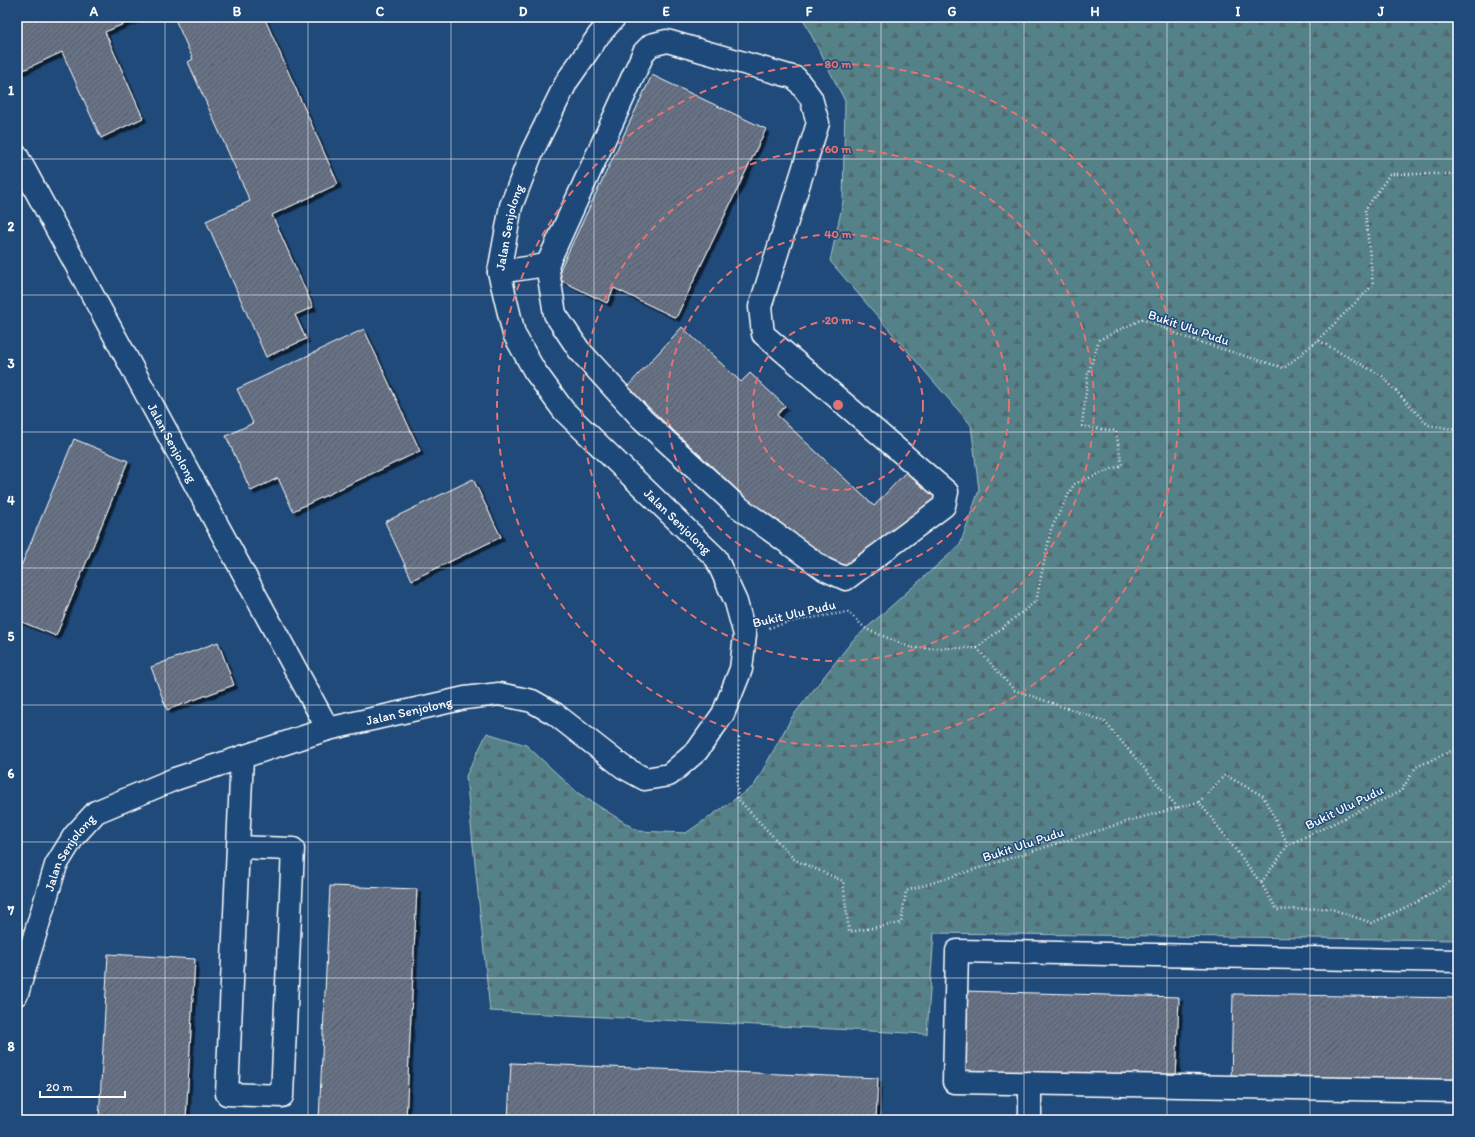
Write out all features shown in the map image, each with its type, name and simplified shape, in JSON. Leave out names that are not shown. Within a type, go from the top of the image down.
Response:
[{"type":"street","name":"Jalan Senjolong","points":[[17,994],[56,865],[74,836],[96,812],[175,779],[328,729],[465,698],[499,694],[532,702],[555,714],[623,767],[645,779],[669,775],[697,751],[723,714],[741,669],[745,635],[736,602],[716,558],[564,411],[534,370],[514,334],[499,272],[511,206],[532,152],[567,81],[599,35],[615,17]]},
{"type":"street","points":[[667,41],[796,78],[811,98],[818,123],[760,307],[763,334],[947,492],[944,506],[846,579],[824,569],[737,506],[642,419],[579,350],[555,314],[546,265],[644,52],[651,45],[667,41]]},
{"type":"street","name":"Jalan Senjolong","points":[[17,156],[328,729]]},
{"type":"street","points":[[499,272],[546,265]]},
{"type":"street","points":[[238,847],[293,849],[282,1096],[227,1094],[242,757]]},
{"type":"street","points":[[1458,961],[957,951],[954,1082],[1458,1092]]},
{"type":"street","points":[[1030,1083],[1030,1120]]},
{"type":"path","name":"Bukit Ulu Pudu","points":[[745,635],[793,621],[848,612],[866,629],[912,648],[977,648],[1036,601],[1052,529],[1074,484],[1122,465],[1116,431],[1082,426],[1088,374],[1098,340],[1142,319],[1187,338],[1284,368],[1318,340],[1373,285],[1365,210],[1390,174],[1458,174]]},
{"type":"path","points":[[1318,340],[1382,376],[1428,425],[1458,430]]},
{"type":"path","points":[[977,648],[1014,690],[1104,721],[1178,808]]},
{"type":"path","name":"Bukit Ulu Pudu","points":[[739,730],[737,798],[795,860],[843,881],[849,932],[901,923],[906,891],[1135,819],[1199,802]]},
{"type":"path","name":"Bukit Ulu Pudu","points":[[1261,883],[1288,845],[1401,791],[1416,767],[1458,748]]},
{"type":"path","points":[[1288,845],[1262,796],[1225,775],[1199,802],[1261,883],[1277,910],[1329,908],[1372,923],[1419,900],[1458,877]]},
{"type":"green space","points":[[802,17],[1458,17],[1458,940],[934,933],[927,1034],[490,1011],[466,776],[487,733],[526,745],[578,793],[638,831],[686,833],[754,786],[792,717],[853,640],[960,545],[979,490],[971,425],[830,261],[843,202],[845,101]]},
{"type":"building","points":[[17,17],[140,17],[105,32],[143,118],[101,138],[62,52],[17,73]]},
{"type":"building","points":[[174,17],[264,17],[338,184],[272,215],[313,307],[295,315],[306,339],[266,357],[206,221],[250,201],[188,62],[193,59]]},
{"type":"building","points":[[652,75],[766,129],[676,318],[614,288],[607,303],[556,278]]},
{"type":"building","points":[[682,327],[741,382],[750,373],[785,406],[777,415],[874,506],[907,471],[941,502],[843,589],[627,387]]},
{"type":"building","points":[[364,329],[420,451],[293,511],[278,478],[251,491],[226,436],[253,423],[237,389]]},
{"type":"building","points":[[74,439],[128,461],[56,636],[17,620],[17,576]]},
{"type":"building","points":[[473,479],[501,537],[412,580],[385,522]]},
{"type":"building","points":[[218,642],[234,685],[167,710],[151,667]]},
{"type":"building","points":[[330,886],[417,889],[406,1120],[319,1120]]},
{"type":"building","points":[[108,954],[195,959],[186,1120],[99,1120]]},
{"type":"building","points":[[963,991],[1179,997],[1176,1081],[960,1075]]},
{"type":"building","points":[[1233,994],[1458,998],[1458,1086],[1231,1081]]},
{"type":"building","points":[[511,1063],[878,1078],[876,1120],[508,1120]]}]
